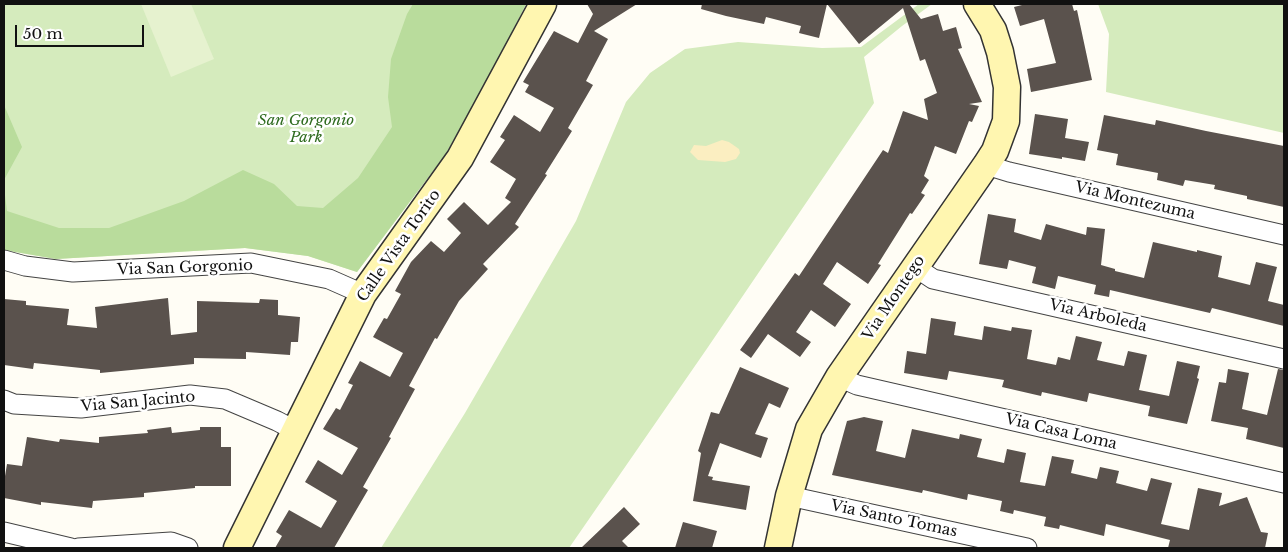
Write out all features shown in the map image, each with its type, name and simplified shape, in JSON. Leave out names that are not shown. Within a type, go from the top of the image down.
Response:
[{"type":"street","name":"Calle Vista Torito","points":[[237,548],[363,294],[460,158],[544,4]]},
{"type":"street","name":"Via Montego","points":[[778,548],[789,496],[809,429],[839,378],[995,151],[1006,121],[1007,87],[1000,52],[993,30],[977,4]]},
{"type":"street","name":"Via Montezuma","points":[[986,165],[1009,172],[1284,235]]},
{"type":"street","name":"Via San Gorgonio","points":[[4,260],[25,266],[73,272],[251,264],[329,279],[363,294]]},
{"type":"street","name":"Via Arboleda","points":[[914,268],[933,279],[1284,359]]},
{"type":"street","name":"Via Casa Loma","points":[[839,378],[857,385],[1284,483]]},
{"type":"street","name":"Via San Jacinto","points":[[4,400],[14,404],[81,408],[190,395],[225,399],[296,431]]},
{"type":"street","name":"Via Santo Tomas","points":[[789,496],[1027,548]]},
{"type":"street","points":[[4,532],[71,548]]},
{"type":"street","points":[[78,548],[171,542],[188,548]]},
{"type":"green space","name":"San Gorgonio Park","points":[[4,4],[526,4],[491,74],[445,155],[357,272],[308,256],[245,248],[56,259],[4,250]]},
{"type":"green space","points":[[141,4],[191,4],[214,59],[171,77]]},
{"type":"green space","points":[[413,4],[526,4],[491,74],[445,155],[357,272],[308,256],[245,248],[56,259],[4,250],[4,187],[7,211],[59,228],[109,228],[184,201],[243,170],[274,184],[297,206],[323,208],[358,178],[392,127],[388,97],[391,59],[407,14]]},
{"type":"green space","points":[[919,4],[932,4],[864,57],[874,103],[569,548],[381,548],[465,413],[576,221],[626,102],[650,73],[685,49],[738,42],[822,48],[861,47]]},
{"type":"green space","points":[[1098,4],[1284,4],[1284,133],[1106,92],[1109,34]]},
{"type":"green space","points":[[4,105],[22,147],[4,180]]},
{"type":"sand","points":[[722,140],[729,142],[739,149],[740,153],[736,159],[725,162],[698,160],[690,152],[694,145],[706,146]]},
{"type":"building","points":[[587,4],[637,4],[594,31],[608,39],[586,81],[593,85],[568,128],[572,131],[545,174],[547,175],[515,224],[519,227],[483,264],[488,269],[459,301],[437,339],[435,338],[409,386],[415,389],[389,437],[391,438],[363,487],[368,490],[334,548],[275,548],[282,536],[276,532],[289,510],[321,528],[337,501],[305,482],[318,460],[342,475],[358,448],[323,429],[336,408],[340,410],[353,385],[348,383],[360,361],[390,377],[403,353],[373,337],[384,318],[387,319],[401,294],[395,291],[411,262],[431,241],[444,252],[461,233],[447,219],[464,202],[488,225],[511,202],[505,198],[516,179],[490,162],[505,140],[500,137],[514,115],[540,132],[554,108],[525,92],[529,85],[523,82],[554,31],[578,43],[593,14]]},
{"type":"building","points":[[702,4],[827,4],[819,38],[799,33],[801,26],[766,17],[764,24],[726,16],[701,9]]},
{"type":"building","points":[[827,4],[909,4],[921,19],[938,14],[943,31],[956,27],[962,48],[958,49],[982,102],[969,104],[979,106],[972,122],[969,121],[956,154],[935,146],[924,176],[929,180],[921,193],[925,195],[912,214],[910,213],[878,264],[881,265],[868,284],[837,262],[823,284],[851,304],[835,327],[811,310],[796,332],[811,342],[800,357],[768,334],[751,358],[740,350],[795,273],[799,276],[883,150],[888,153],[903,111],[928,120],[924,99],[937,93],[925,59],[920,61],[903,8],[859,44]]},
{"type":"building","points":[[1026,4],[1072,4],[1074,11],[1077,10],[1092,80],[1031,92],[1027,69],[1056,63],[1044,19],[1020,26],[1014,7]]},
{"type":"building","points":[[1035,114],[1068,119],[1065,138],[1089,142],[1085,161],[1029,154]]},
{"type":"building","points":[[1104,115],[1155,125],[1156,120],[1284,146],[1284,207],[1214,189],[1215,185],[1185,180],[1183,186],[1157,180],[1158,173],[1116,165],[1118,154],[1097,150]]},
{"type":"building","points":[[988,214],[1016,219],[1014,232],[1041,240],[1046,224],[1086,235],[1087,227],[1105,229],[1101,265],[1115,269],[1115,271],[1144,278],[1153,242],[1222,256],[1218,277],[1250,285],[1256,262],[1277,267],[1268,301],[1284,305],[1284,326],[1212,308],[1210,313],[1110,290],[1109,297],[1094,294],[1096,285],[1058,276],[1055,289],[1032,283],[1036,267],[1009,260],[1007,269],[979,264]]},
{"type":"building","points":[[168,298],[171,335],[197,332],[197,301],[259,303],[260,299],[278,300],[278,315],[300,317],[298,342],[291,342],[290,355],[246,352],[246,359],[194,358],[194,364],[100,373],[100,370],[34,363],[33,369],[4,365],[4,299],[26,301],[26,305],[69,309],[67,325],[97,328],[95,307]]},
{"type":"building","points":[[931,318],[956,322],[954,335],[982,340],[984,326],[1011,331],[1012,327],[1032,330],[1027,359],[1056,365],[1058,357],[1070,360],[1076,336],[1102,342],[1097,360],[1124,366],[1128,351],[1147,355],[1139,390],[1169,396],[1177,361],[1200,366],[1197,378],[1199,379],[1187,424],[1148,416],[1150,406],[1089,393],[1087,402],[1042,392],[1041,396],[1002,387],[1004,380],[949,371],[947,380],[904,373],[907,351],[926,354]]},
{"type":"building","points":[[740,367],[789,388],[780,408],[769,403],[755,434],[768,438],[761,458],[720,443],[708,476],[713,477],[712,480],[750,486],[746,510],[693,501],[701,453],[698,451],[711,412],[719,414]]},
{"type":"building","points":[[1228,369],[1249,373],[1242,409],[1267,415],[1278,369],[1284,370],[1284,448],[1246,439],[1248,428],[1211,421],[1219,382],[1226,383]]},
{"type":"building","points":[[864,417],[883,421],[876,451],[905,458],[912,429],[959,439],[960,434],[982,439],[977,457],[1004,463],[1007,449],[1026,453],[1020,482],[1045,486],[1052,456],[1074,460],[1071,473],[1097,479],[1100,467],[1119,471],[1116,483],[1147,491],[1151,478],[1172,483],[1161,524],[1189,530],[1198,488],[1222,493],[1219,506],[1247,497],[1261,532],[1268,533],[1265,548],[1168,548],[1170,540],[1106,524],[1104,536],[1060,525],[1059,529],[1044,526],[1046,517],[1014,510],[1013,514],[1000,511],[1002,501],[968,494],[967,500],[923,490],[922,493],[832,475],[847,421]]},
{"type":"building","points":[[171,427],[172,433],[200,430],[200,427],[221,427],[221,447],[231,447],[231,486],[195,486],[195,488],[144,493],[144,497],[93,501],[92,508],[41,502],[41,505],[4,498],[7,464],[22,466],[27,437],[59,442],[60,439],[99,443],[99,437],[148,433],[147,430]]},
{"type":"building","points":[[624,507],[640,524],[622,541],[629,548],[581,548]]},
{"type":"building","points":[[683,522],[717,531],[712,548],[675,548]]}]
